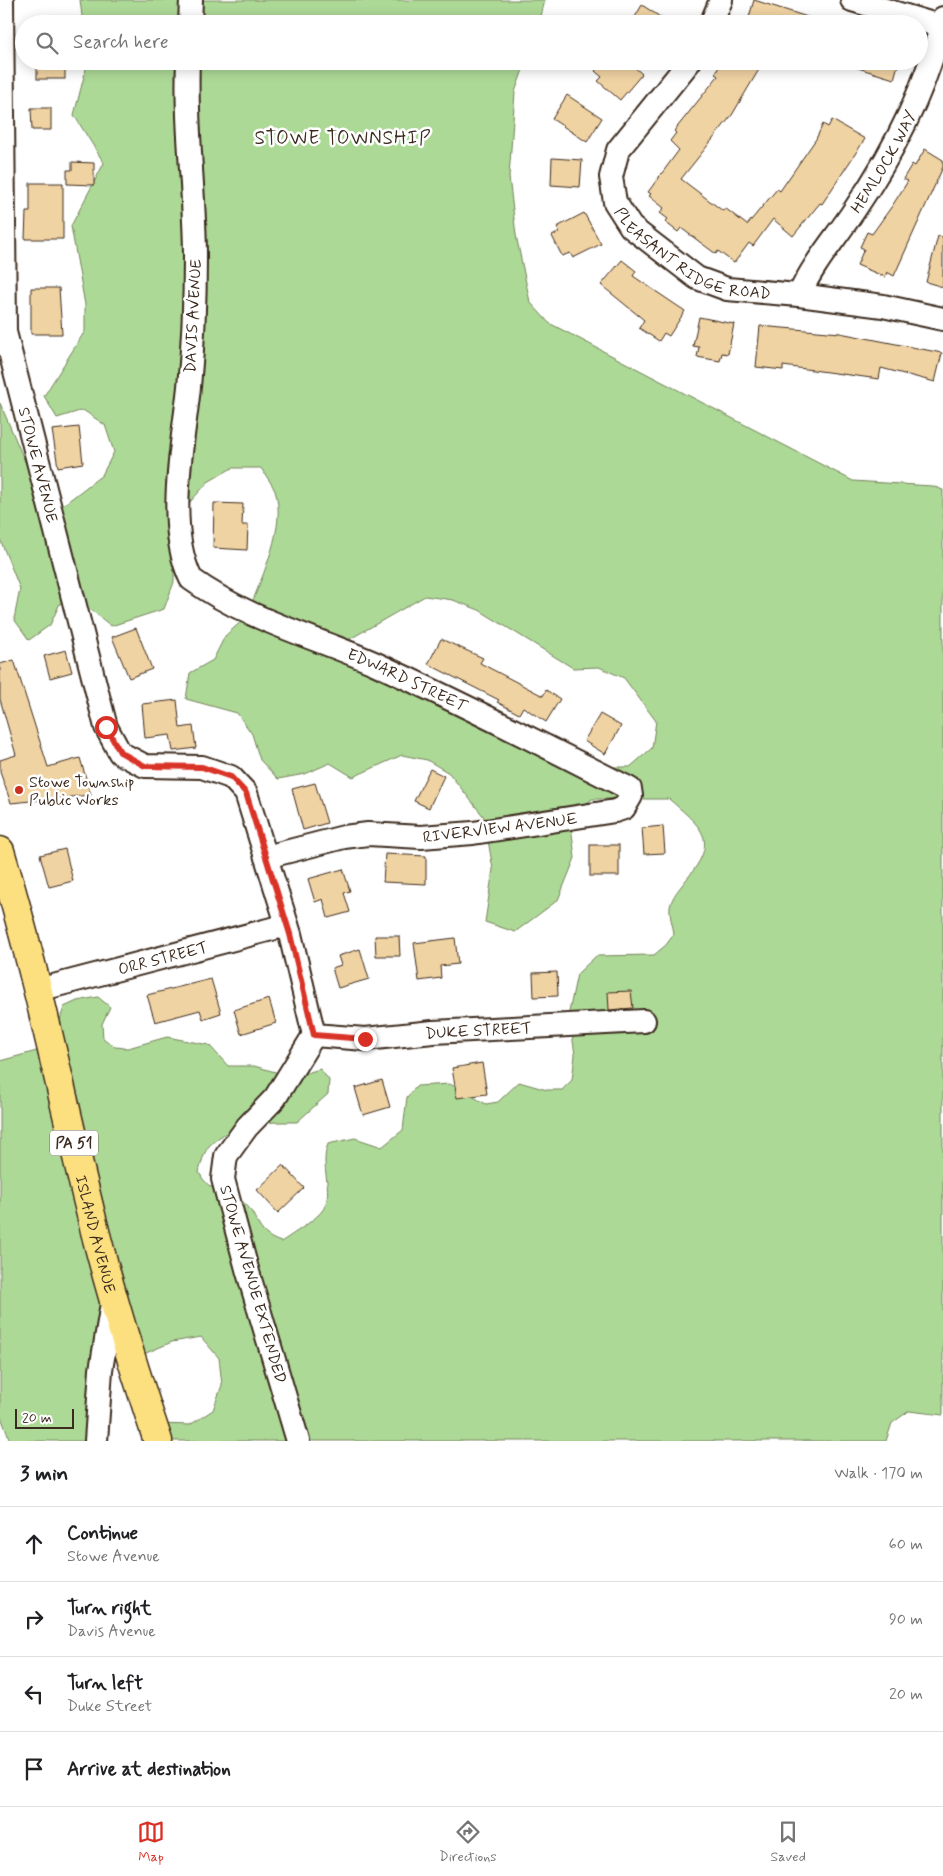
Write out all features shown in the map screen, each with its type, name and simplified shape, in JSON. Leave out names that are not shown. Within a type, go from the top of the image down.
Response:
[{"type":"main road","name":"ISLAND AVENUE","points":[[0,851],[38,990],[93,1225],[158,1441]]},
{"type":"street","name":"STOWE AVENUE","points":[[2,0],[5,332],[106,727],[120,752],[145,766],[202,767],[231,777],[246,793],[266,857]]},
{"type":"street","points":[[190,15],[191,0]]},
{"type":"street","points":[[715,15],[721,0]]},
{"type":"street","points":[[852,0],[908,15]]},
{"type":"street","points":[[928,20],[942,24]]},
{"type":"street","name":"HEMLOCK WAY","points":[[928,68],[942,24]]},
{"type":"street","name":"DAVIS AVENUE","points":[[187,570],[180,541],[178,502],[189,385],[195,260],[195,207],[187,134],[188,70]]},
{"type":"street","name":"PLEASANT RIDGE ROAD","points":[[683,70],[618,150],[611,177],[615,202],[631,227],[696,278],[727,289],[799,295],[883,306],[943,319]]},
{"type":"street","name":"HEMLOCK WAY","points":[[799,295],[809,272],[854,210],[906,124],[927,70]]},
{"type":"street","name":"EDWARD STREET","points":[[187,570],[191,579],[242,611],[358,656],[423,685],[630,789]]},
{"type":"street","name":"RIVERVIEW AVENUE","points":[[266,857],[344,837],[368,834],[421,837],[473,833],[615,811],[628,804],[631,796],[630,789]]},
{"type":"street","points":[[266,857],[287,925],[314,1035]]},
{"type":"street","name":"ORR STREET","points":[[38,990],[287,925]]},
{"type":"street","name":"DUKE STREET","points":[[314,1035],[365,1039],[433,1032],[644,1021]]},
{"type":"street","name":"STOWE AVENUE EXTENDED","points":[[298,1441],[247,1269],[223,1179],[226,1156],[247,1127],[275,1098],[314,1035]]},
{"type":"street","points":[[96,1441],[101,1370],[113,1296]]},
{"type":"green space","points":[[80,0],[545,0],[541,15],[82,15]]},
{"type":"green space","points":[[86,70],[523,70],[515,92],[509,177],[516,235],[530,302],[549,323],[853,481],[932,486],[943,490],[943,1415],[909,1411],[892,1423],[886,1441],[166,1441],[160,1424],[190,1425],[213,1410],[222,1385],[219,1358],[201,1337],[172,1342],[139,1356],[56,1033],[64,1007],[77,1001],[98,997],[110,1007],[102,1024],[103,1038],[115,1047],[128,1048],[167,1037],[209,1045],[228,1066],[254,1066],[293,1077],[320,1069],[329,1080],[328,1094],[297,1122],[262,1123],[239,1127],[229,1132],[209,1146],[199,1172],[203,1179],[213,1188],[235,1197],[248,1206],[261,1229],[272,1238],[281,1242],[311,1221],[324,1208],[328,1193],[325,1161],[328,1144],[355,1138],[382,1147],[403,1130],[407,1097],[417,1086],[450,1084],[486,1104],[498,1102],[519,1082],[547,1090],[562,1090],[572,1080],[575,1055],[569,1012],[577,974],[596,956],[654,955],[666,945],[674,934],[670,913],[672,899],[696,866],[705,844],[703,835],[698,827],[669,799],[592,799],[570,817],[575,858],[558,900],[515,932],[485,922],[493,869],[484,817],[449,773],[427,760],[402,755],[353,777],[330,763],[305,774],[278,779],[260,760],[252,734],[237,713],[186,699],[190,673],[213,660],[225,636],[244,619],[404,682],[585,774],[611,767],[630,767],[652,748],[656,721],[624,678],[599,667],[573,668],[479,610],[453,600],[425,596],[343,643],[250,608],[272,550],[278,519],[278,504],[275,491],[261,468],[232,468],[208,482],[190,502],[174,525],[174,582],[164,609],[111,626],[90,609],[60,603],[50,625],[29,640],[14,619],[20,589],[0,539],[0,403],[38,492],[58,509],[102,475],[114,452],[105,425],[83,410],[57,418],[44,396],[85,331],[85,305],[71,226],[104,163],[74,115]]},
{"type":"green space","points":[[44,1049],[106,1301],[93,1441],[10,1441],[0,1414],[0,1061]]},
{"type":"building","points":[[754,0],[801,15],[750,15]]},
{"type":"building","points":[[642,5],[657,15],[636,15]]},
{"type":"building","points":[[37,70],[65,70],[65,79],[37,79]]},
{"type":"building","points":[[638,70],[642,74],[620,100],[598,81],[602,77],[595,71]]},
{"type":"building","points":[[717,70],[759,70],[732,115],[681,179],[723,211],[725,208],[747,225],[777,189],[780,191],[816,139],[823,124],[828,127],[832,120],[865,139],[822,204],[820,203],[793,236],[773,219],[753,246],[749,243],[734,263],[718,251],[716,254],[681,228],[678,232],[665,222],[668,219],[660,213],[664,208],[649,196],[651,194],[648,192],[679,150],[670,141],[676,133],[674,131],[718,76],[715,74]]},
{"type":"building","points":[[864,70],[896,70],[894,79]]},
{"type":"building","points":[[567,95],[602,118],[587,142],[552,119]]},
{"type":"building","points":[[31,108],[51,108],[51,130],[32,130]]},
{"type":"building","points":[[925,149],[943,160],[943,167],[894,276],[887,272],[885,277],[857,265],[864,249],[860,247],[867,232],[872,234],[892,206],[908,181],[903,179],[912,164],[915,166]]},
{"type":"building","points":[[552,158],[582,160],[580,187],[551,185]]},
{"type":"building","points":[[72,162],[94,163],[94,185],[67,184],[67,170],[72,170]]},
{"type":"building","points":[[30,183],[63,183],[63,239],[25,239],[26,212],[30,212]]},
{"type":"building","points":[[584,213],[601,244],[573,258],[570,253],[562,256],[552,236],[560,232],[557,227]]},
{"type":"building","points":[[938,236],[943,237],[943,287],[926,282]]},
{"type":"building","points":[[622,260],[636,271],[633,276],[685,311],[669,336],[664,333],[659,341],[639,328],[644,320],[601,285]]},
{"type":"building","points":[[31,288],[59,288],[62,334],[31,334]]},
{"type":"building","points":[[699,317],[734,324],[728,354],[722,353],[720,361],[697,357],[699,347],[693,346]]},
{"type":"building","points":[[760,326],[840,333],[942,353],[935,382],[881,368],[879,379],[783,366],[783,370],[756,367]]},
{"type":"building","points":[[79,427],[83,463],[58,467],[52,430]]},
{"type":"building","points":[[214,503],[243,504],[242,525],[248,525],[247,550],[213,548]]},
{"type":"building","points":[[136,628],[152,669],[129,678],[112,637]]},
{"type":"building","points":[[441,639],[483,658],[480,663],[543,696],[546,690],[560,699],[546,722],[523,707],[519,714],[497,702],[499,700],[428,664]]},
{"type":"building","points":[[66,650],[72,672],[50,678],[44,656]]},
{"type":"building","points":[[14,660],[48,767],[80,758],[91,795],[11,803],[0,772],[0,760],[16,755],[0,699],[0,664]]},
{"type":"building","points":[[177,700],[180,728],[193,726],[196,748],[173,751],[170,735],[145,738],[142,704]]},
{"type":"building","points":[[600,714],[621,726],[605,754],[584,741]]},
{"type":"building","points":[[430,769],[444,776],[429,808],[414,801]]},
{"type":"building","points":[[315,783],[327,823],[303,830],[292,789]]},
{"type":"building","points":[[663,826],[665,853],[644,854],[642,828]]},
{"type":"building","points":[[590,845],[619,845],[619,876],[590,876]]},
{"type":"building","points":[[65,849],[73,881],[49,887],[40,855]]},
{"type":"building","points":[[385,854],[426,856],[426,884],[383,882]]},
{"type":"building","points":[[343,869],[350,891],[344,893],[350,912],[328,918],[323,899],[315,902],[308,879]]},
{"type":"building","points":[[375,936],[399,936],[400,956],[376,956]]},
{"type":"building","points":[[455,938],[458,964],[440,966],[441,978],[419,981],[414,943]]},
{"type":"building","points":[[360,949],[369,979],[338,988],[332,968],[341,965],[338,956]]},
{"type":"building","points":[[557,972],[558,996],[534,997],[533,973]]},
{"type":"building","points":[[211,979],[221,1013],[203,1019],[200,1010],[155,1022],[147,995]]},
{"type":"building","points":[[631,991],[633,1008],[609,1010],[608,992]]},
{"type":"building","points":[[269,999],[276,1023],[241,1034],[234,1010]]},
{"type":"building","points":[[482,1063],[487,1094],[457,1098],[452,1068]]},
{"type":"building","points":[[382,1080],[390,1107],[363,1115],[355,1088]]},
{"type":"building","points":[[283,1165],[304,1188],[278,1213],[257,1190]]},
{"type":"place","name":"Stowe Township Public Works","points":[[19,790]]},
{"type":"district","name":"STOWE TOWNSHIP","points":[[343,137]]},
{"type":"route","points":[[106,727],[120,752],[145,766],[202,767],[231,777],[246,793],[290,934],[314,1035],[365,1039]]}]
